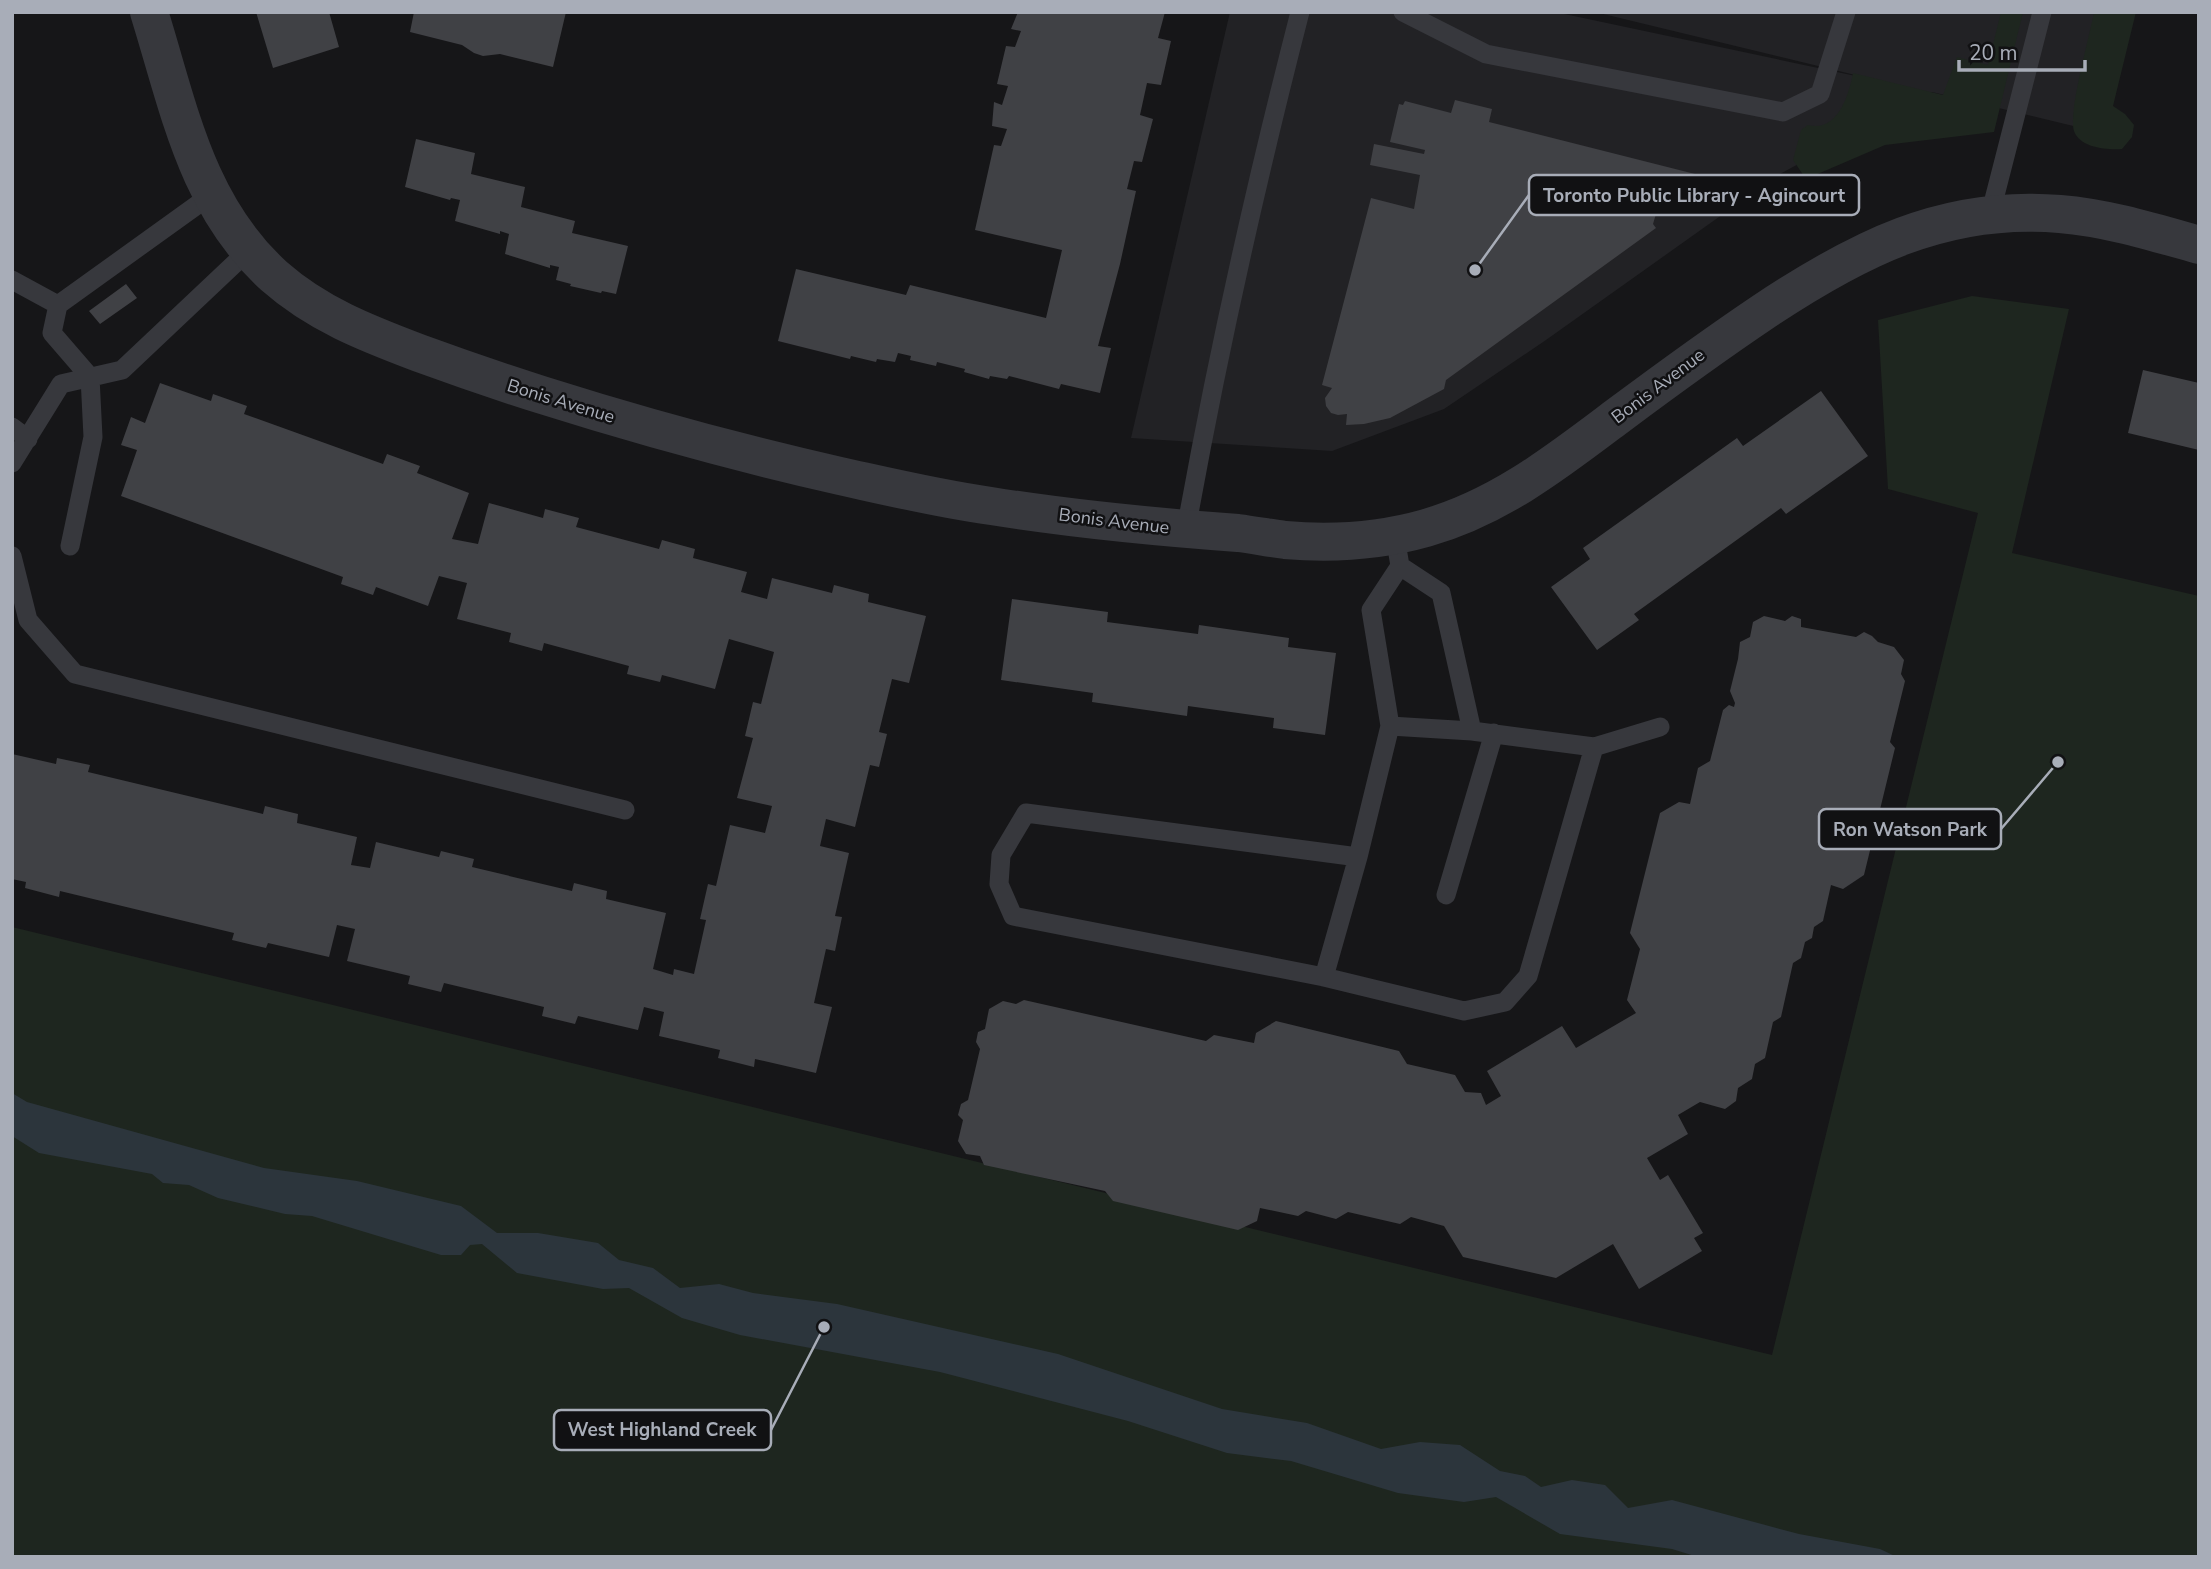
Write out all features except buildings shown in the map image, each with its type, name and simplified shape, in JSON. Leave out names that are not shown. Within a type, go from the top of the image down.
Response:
[{"type":"street","name":"Bonis Avenue","points":[[149,12],[188,144],[211,195],[248,250],[298,296],[355,330],[468,371],[612,417],[757,457],[988,506],[1186,530],[1319,542],[1357,541],[1397,551],[1430,527],[1488,505],[1532,480],[1708,349],[1794,291],[1846,260],[1915,230],[1990,215],[2053,213],[2101,218],[2199,245]]},
{"type":"lane","points":[[1186,530],[1267,141],[1300,12]]},
{"type":"lane","points":[[1403,12],[1486,54],[1783,112],[1820,94],[1846,12]]},
{"type":"lane","points":[[1990,215],[2042,12]]},
{"type":"lane","points":[[70,545],[93,437],[90,377],[52,333],[58,305],[211,195]]},
{"type":"lane","points":[[12,463],[20,433],[61,384],[122,370],[248,250]]},
{"type":"lane","points":[[12,280],[58,305]]},
{"type":"lane","points":[[1324,977],[1390,726],[1371,610],[1397,551],[1441,593],[1472,731]]},
{"type":"lane","points":[[12,556],[28,620],[75,674],[625,810]]},
{"type":"lane","points":[[1390,726],[1494,733],[1594,747],[1660,727]]},
{"type":"lane","points":[[1447,895],[1494,733]]},
{"type":"lane","points":[[1357,857],[1026,813],[1001,855],[999,884],[1013,916],[1324,977],[1464,1011],[1505,1002],[1528,976],[1594,747]]},
{"type":"shaded area","points":[[1230,12],[1555,12],[1884,82],[1595,12],[2124,12],[2094,131],[1932,92],[1778,175],[1444,409],[1332,451],[1131,438]]},
{"type":"shaded area","points":[[2001,12],[2023,12],[1994,132],[1885,145],[1806,179],[1793,160],[1801,130],[1808,125],[1827,123],[1834,118],[1845,101],[1853,73],[1943,95],[1957,57],[1988,65]]},
{"type":"shaded area","points":[[2094,12],[2136,12],[2113,106],[2125,114],[2134,125],[2132,137],[2122,149],[2088,144],[2077,137],[2074,131],[2074,108]]},
{"type":"shaded area","points":[[1972,296],[2069,309],[2012,553],[2199,596],[2199,1557],[12,1557],[12,927],[1772,1355],[1978,513],[1888,489],[1878,320]]},
{"type":"shaded area","points":[[12,1093],[27,1102],[264,1168],[357,1181],[461,1206],[497,1233],[538,1233],[598,1243],[619,1260],[653,1268],[680,1288],[719,1284],[753,1293],[837,1304],[1058,1354],[1222,1409],[1307,1423],[1381,1449],[1420,1442],[1460,1445],[1500,1471],[1525,1476],[1541,1487],[1572,1480],[1605,1485],[1628,1508],[1672,1500],[1799,1534],[1880,1549],[1897,1557],[1698,1557],[1672,1549],[1560,1534],[1496,1497],[1464,1502],[1398,1493],[1291,1461],[1227,1453],[1128,1421],[940,1372],[740,1335],[682,1318],[629,1288],[603,1289],[517,1273],[482,1244],[470,1245],[461,1255],[441,1255],[312,1216],[285,1214],[218,1198],[189,1185],[163,1183],[152,1174],[39,1153],[12,1136]]},
{"type":"place","name":"Toronto Public Library - Agincourt","points":[[1475,270]]},
{"type":"place","name":"Ron Watson Park","points":[[2058,762]]},
{"type":"place","name":"West Highland Creek","points":[[824,1327]]}]
